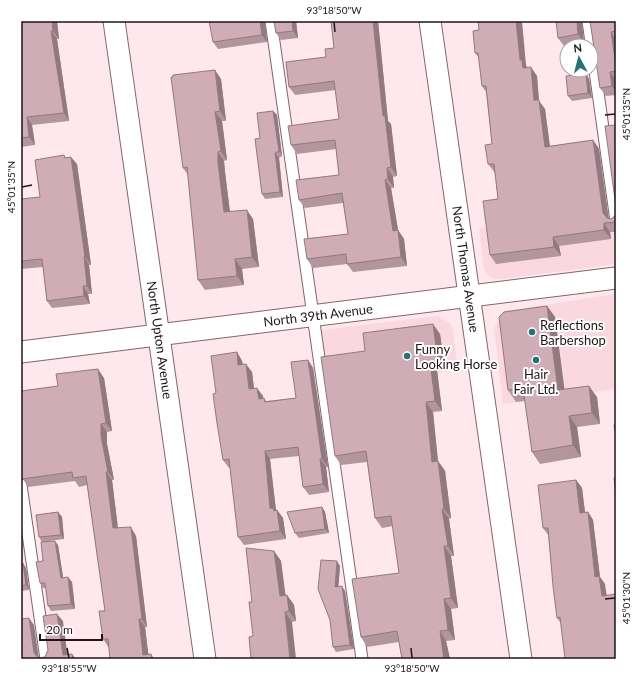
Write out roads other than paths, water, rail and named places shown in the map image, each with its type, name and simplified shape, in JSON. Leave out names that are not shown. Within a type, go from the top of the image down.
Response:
[{"type":"street","name":"North Upton Avenue","points":[[114,21],[205,659]]},
{"type":"street","name":"North Thomas Avenue","points":[[430,21],[521,659]]},
{"type":"street","name":"North 39th Avenue","points":[[21,352],[616,278]]},
{"type":"lane","points":[[271,21],[362,659]]},
{"type":"lane","points":[[588,21],[616,221]]},
{"type":"lane","points":[[21,485],[46,659]]},
{"type":"place","name":"Reflections Barbershop","points":[[532,332]]},
{"type":"place","name":"Funny Looking Horse","points":[[407,356]]},
{"type":"place","name":"Hair Fair Ltd.","points":[[536,360]]}]
